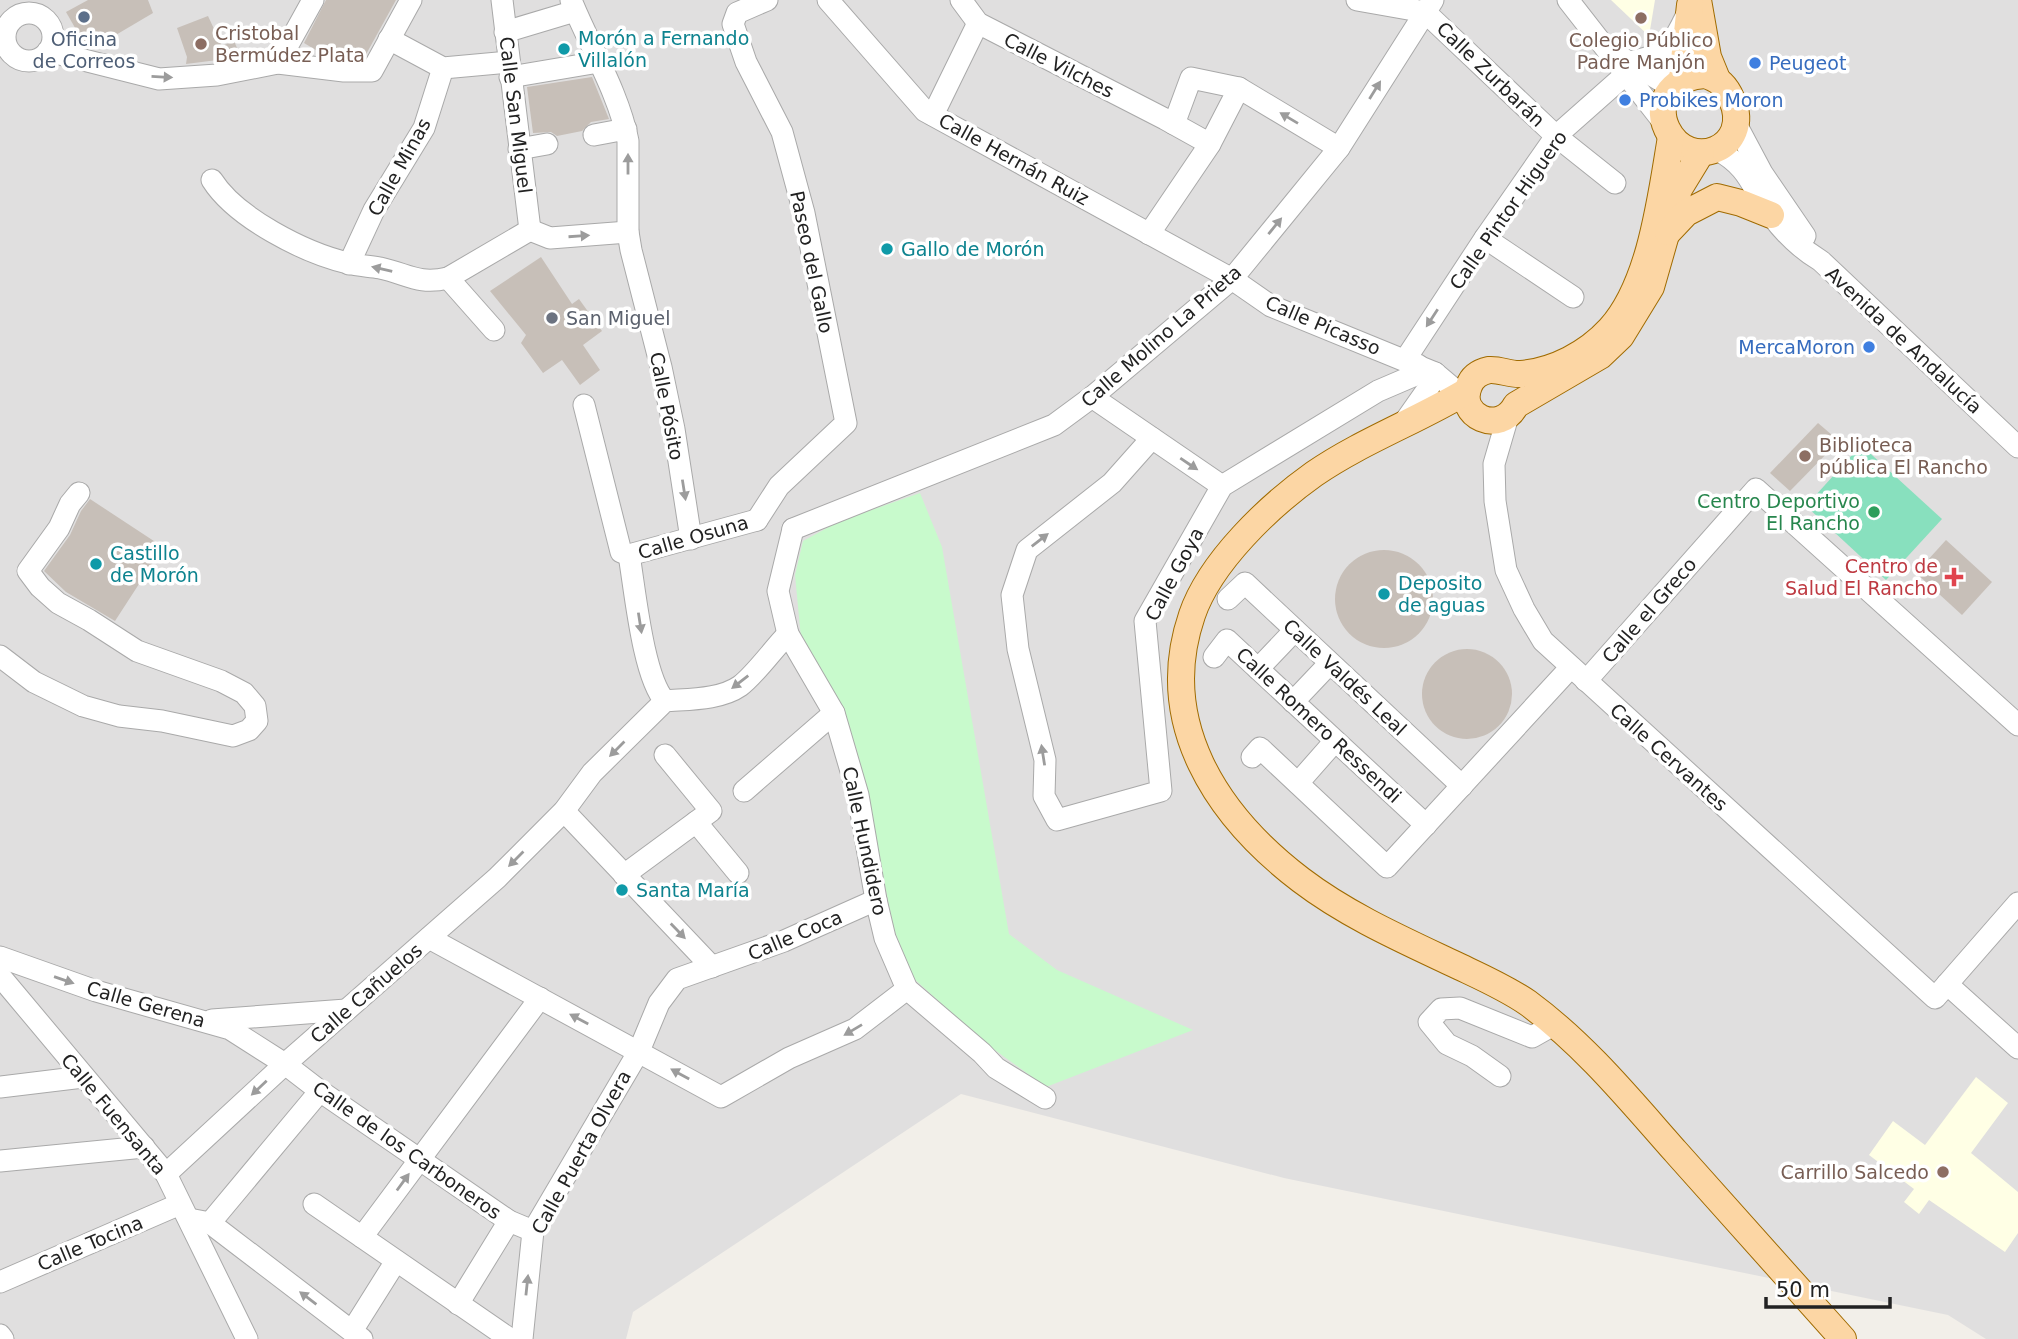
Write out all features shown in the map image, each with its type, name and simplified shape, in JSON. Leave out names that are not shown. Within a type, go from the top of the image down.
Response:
[{"type":"main road","points":[[1476,394],[1494,421],[1512,410],[1600,356],[1622,335],[1651,287],[1679,189],[1708,151],[1732,136],[1737,126],[1737,113],[1731,97],[1717,79],[1708,57],[1692,3]]},
{"type":"main road","points":[[1680,81],[1692,3]]},
{"type":"main road","points":[[1708,151],[1688,151],[1668,130],[1662,112],[1669,90],[1680,81],[1705,75],[1717,79]]},
{"type":"main road","points":[[1668,130],[1657,217],[1644,263],[1630,297],[1612,327],[1595,344],[1572,359],[1547,369],[1520,374],[1359,446],[1312,476],[1267,515],[1233,550],[1199,598],[1186,637],[1182,701],[1197,760],[1216,792],[1265,850],[1301,880],[1338,905],[1480,976],[1525,1001],[1555,1024],[1613,1081],[1843,1339]]},
{"type":"main road","points":[[1668,232],[1686,212],[1717,197],[1741,202],[1771,215]]},
{"type":"main road","points":[[1476,394],[1510,377],[1517,390],[1512,410]]},
{"type":"street","points":[[278,62],[313,0]]},
{"type":"street","points":[[48,51],[159,79],[217,75],[278,62],[344,71],[372,71],[411,0]]},
{"type":"street","name":"Calle San Miguel","points":[[502,0],[530,230]]},
{"type":"street","name":"Paseo del Gallo","points":[[757,520],[779,486],[846,423],[804,213],[782,132],[746,62],[733,24],[737,13],[766,0]]},
{"type":"street","name":"Calle Hernán Ruiz","points":[[828,0],[926,111],[1232,279]]},
{"type":"street","points":[[1357,0],[1429,6]]},
{"type":"street","points":[[1568,0],[1605,47],[1627,68],[1668,130]]},
{"type":"street","points":[[1627,68],[1666,50],[1692,3]]},
{"type":"street","points":[[505,32],[573,6]]},
{"type":"street","name":"Calle Pósito","points":[[573,6],[626,129],[628,232],[671,417],[691,539]]},
{"type":"street","name":"Calle Zurbarán","points":[[1429,6],[1556,136],[1615,183]]},
{"type":"street","name":"Calle Molino La Prieta","points":[[793,529],[1054,425],[1092,397],[1232,279],[1339,148],[1429,6]]},
{"type":"street","points":[[933,115],[969,8]]},
{"type":"street","name":"Calle Vilches","points":[[969,8],[1210,144]]},
{"type":"street","points":[[22,9],[48,22],[52,37],[48,51],[37,59],[23,60],[3,45],[7,28],[22,9]]},
{"type":"street","points":[[389,39],[443,68],[509,70],[599,62]]},
{"type":"street","name":"Calle Minas","points":[[349,264],[374,210],[424,128],[443,68]]},
{"type":"street","points":[[1627,68],[1663,82],[1680,81]]},
{"type":"street","name":"Calle Pintor Higuero","points":[[1407,424],[1429,387],[1419,366],[1485,238],[1556,136],[1627,68]]},
{"type":"street","points":[[1169,121],[1191,78],[1238,88],[1339,148]]},
{"type":"street","points":[[1149,234],[1210,144],[1238,88]]},
{"type":"street","name":"Avenida de Andalucía","points":[[1737,126],[1762,173],[1821,261]]},
{"type":"street","points":[[594,135],[626,129]]},
{"type":"street","points":[[519,149],[547,144]]},
{"type":"street","name":"Avenida de Andalucía","points":[[1708,151],[1740,164],[1771,215],[1801,249],[1821,261],[2018,447]]},
{"type":"street","points":[[212,180],[221,193],[266,228],[291,242],[349,264],[379,268],[429,282],[447,278],[530,230],[550,238],[628,232]]},
{"type":"street","points":[[1485,238],[1573,297]]},
{"type":"street","points":[[447,278],[494,330]]},
{"type":"street","name":"Calle Picasso","points":[[1232,279],[1271,306],[1419,366]]},
{"type":"street","points":[[1419,366],[1476,394]]},
{"type":"street","points":[[1419,366],[1476,394]]},
{"type":"street","name":"Calle Goya","points":[[1152,438],[1112,483],[1027,550],[1012,595],[1018,649],[1045,760],[1044,796],[1057,820],[1161,791],[1145,621],[1222,486],[1378,391],[1413,376],[1419,366]]},
{"type":"street","name":"Calle Cervantes","points":[[1476,394],[1494,464],[1495,501],[1506,570],[1524,609],[1544,641],[1578,674],[1941,991],[2018,1048]]},
{"type":"street","points":[[1092,397],[1222,486]]},
{"type":"street","points":[[584,405],[621,552],[629,555],[644,647],[659,694],[665,701],[697,699],[739,686],[788,634]]},
{"type":"street","name":"Calle Cervantes","points":[[1494,464],[1512,410]]},
{"type":"street","name":"Calle el Greco","points":[[1578,674],[1756,489],[2018,725]]},
{"type":"street","points":[[0,656],[34,682],[83,706],[119,716],[162,721],[233,736],[249,730],[257,721],[255,706],[244,693],[221,681],[137,651],[58,603],[40,587],[28,571],[59,528],[70,504],[79,493]]},
{"type":"street","points":[[757,520],[793,529]]},
{"type":"street","name":"Calle Osuna","points":[[629,555],[757,520]]},
{"type":"street","name":"Calle Hundidero","points":[[793,529],[778,591],[788,634],[834,713],[858,795],[876,900],[887,943],[907,989],[996,1068],[1045,1098]]},
{"type":"street","name":"Calle Valdés Leal","points":[[1228,599],[1245,583],[1462,786]]},
{"type":"street","points":[[1258,669],[1295,630]]},
{"type":"street","name":"Calle Romero Ressendi","points":[[1214,657],[1227,640],[1426,825]]},
{"type":"street","points":[[1293,702],[1330,663]]},
{"type":"street","points":[[1252,757],[1260,748],[1387,867],[1462,786],[1578,674]]},
{"type":"street","name":"Calle Cañuelos","points":[[166,1174],[285,1064],[497,878],[564,811],[592,773],[665,701]]},
{"type":"street","points":[[744,791],[834,713]]},
{"type":"street","points":[[1298,783],[1335,741]]},
{"type":"street","points":[[624,875],[711,811],[665,755]]},
{"type":"street","points":[[564,811],[712,967]]},
{"type":"street","points":[[696,822],[738,873]]},
{"type":"street","name":"Calle Coca","points":[[639,1051],[659,1003],[677,979],[784,941],[876,900]]},
{"type":"street","points":[[1941,991],[2017,906]]},
{"type":"street","points":[[429,938],[721,1097],[789,1058],[855,1029],[907,989]]},
{"type":"street","name":"Calle Gerena","points":[[0,957],[96,991],[230,1029],[285,1064]]},
{"type":"street","name":"Calle Fuensanta","points":[[0,976],[166,1174],[193,1216],[247,1339]]},
{"type":"street","points":[[362,1237],[540,998]]},
{"type":"street","points":[[1500,1076],[1472,1056],[1447,1044],[1429,1022],[1441,1009],[1460,1007],[1532,1037],[1555,1024]]},
{"type":"street","points":[[203,1020],[346,1010]]},
{"type":"street","name":"Calle Puerta Olvera","points":[[522,1339],[533,1231],[639,1051]]},
{"type":"street","name":"Calle de los Carboneros","points":[[285,1064],[509,1221],[533,1231]]},
{"type":"street","points":[[0,1087],[83,1077]]},
{"type":"street","points":[[320,1091],[193,1216],[357,1335],[396,1261]]},
{"type":"street","points":[[0,1161],[144,1147]]},
{"type":"street","points":[[314,1204],[510,1339]]},
{"type":"street","name":"Calle Tocina","points":[[0,1282],[193,1216]]},
{"type":"street","points":[[458,1304],[509,1221]]},
{"type":"shaded area","points":[[0,0],[2018,0],[2018,1339],[1986,1339],[1948,1315],[1284,1178],[961,1094],[633,1312],[626,1339],[0,1339]]},
{"type":"shaded area","name":"Colegio Público Padre Manjón","points":[[1611,0],[1655,0],[1649,36]]},
{"type":"shaded area","name":"Carrillo Salcedo","points":[[1976,1077],[2008,1103],[1971,1153],[2018,1192],[2018,1233],[2005,1252],[1929,1200],[1919,1214],[1904,1202],[1914,1189],[1869,1155],[1893,1121],[1925,1145]]},
{"type":"green space","name":"Centro Deportivo El Rancho","points":[[1861,445],[1942,519],[1886,580],[1806,506]]},
{"type":"green space","points":[[920,493],[942,547],[1009,934],[1057,970],[1193,1030],[1046,1087],[985,1043],[912,977],[894,929],[856,747],[801,638],[795,575],[803,541],[840,521]]},
{"type":"building","points":[[88,0],[148,0],[153,13],[92,49],[86,47],[66,12]]},
{"type":"building","points":[[326,0],[396,0],[364,58],[326,56],[304,43]]},
{"type":"building","name":"Cristobal Bermúdez Plata","points":[[208,16],[222,46],[234,41],[241,57],[186,64],[187,57],[177,28]]},
{"type":"building","points":[[592,77],[609,119],[591,122],[582,131],[557,136],[551,132],[533,133],[527,87]]},
{"type":"building","name":"San Miguel","points":[[541,257],[572,304],[579,299],[602,331],[583,345],[600,370],[580,385],[562,360],[543,373],[521,343],[526,335],[490,291]]},
{"type":"building","name":"Biblioteca pública El Rancho","points":[[1818,423],[1839,441],[1790,491],[1770,473]]},
{"type":"building","name":"Castillo de Morón","points":[[90,499],[163,547],[115,621],[66,592],[44,571],[70,535]]},
{"type":"building","name":"Centro de Salud El Rancho","points":[[1946,540],[1992,582],[1962,615],[1916,573]]},
{"type":"building","name":"Deposito de aguas","points":[[1384,550],[1403,554],[1419,564],[1429,580],[1433,599],[1429,618],[1419,634],[1403,644],[1384,648],[1365,644],[1349,634],[1339,618],[1335,599],[1339,580],[1349,564],[1365,554]]},
{"type":"building","name":"Deposito de aguas","points":[[1467,649],[1484,653],[1499,662],[1508,677],[1512,694],[1508,711],[1499,726],[1484,735],[1467,739],[1450,735],[1435,726],[1426,711],[1422,694],[1426,677],[1435,662],[1450,653]]},
{"type":"place","name":"Oficina de Correos","points":[[84,17]]},
{"type":"place","name":"Colegio Público Padre Manjón","points":[[1641,18]]},
{"type":"place","name":"Cristobal Bermúdez Plata","points":[[201,44]]},
{"type":"place","name":"Morón a Fernando Villalón","points":[[564,49]]},
{"type":"place","name":"Peugeot","points":[[1755,63]]},
{"type":"place","name":"Probikes Moron","points":[[1625,100]]},
{"type":"place","name":"Gallo de Morón","points":[[887,249]]},
{"type":"place","name":"San Miguel","points":[[552,318]]},
{"type":"place","name":"MercaMoron","points":[[1869,347]]},
{"type":"place","name":"Biblioteca pública El Rancho","points":[[1805,456]]},
{"type":"place","name":"Centro Deportivo El Rancho","points":[[1874,512]]},
{"type":"place","name":"Castillo de Morón","points":[[96,564]]},
{"type":"place","name":"Centro de Salud El Rancho","points":[[1954,577]]},
{"type":"place","name":"Deposito de aguas","points":[[1384,594]]},
{"type":"place","name":"Santa María","points":[[622,890]]},
{"type":"place","name":"Carrillo Salcedo","points":[[1943,1172]]}]
